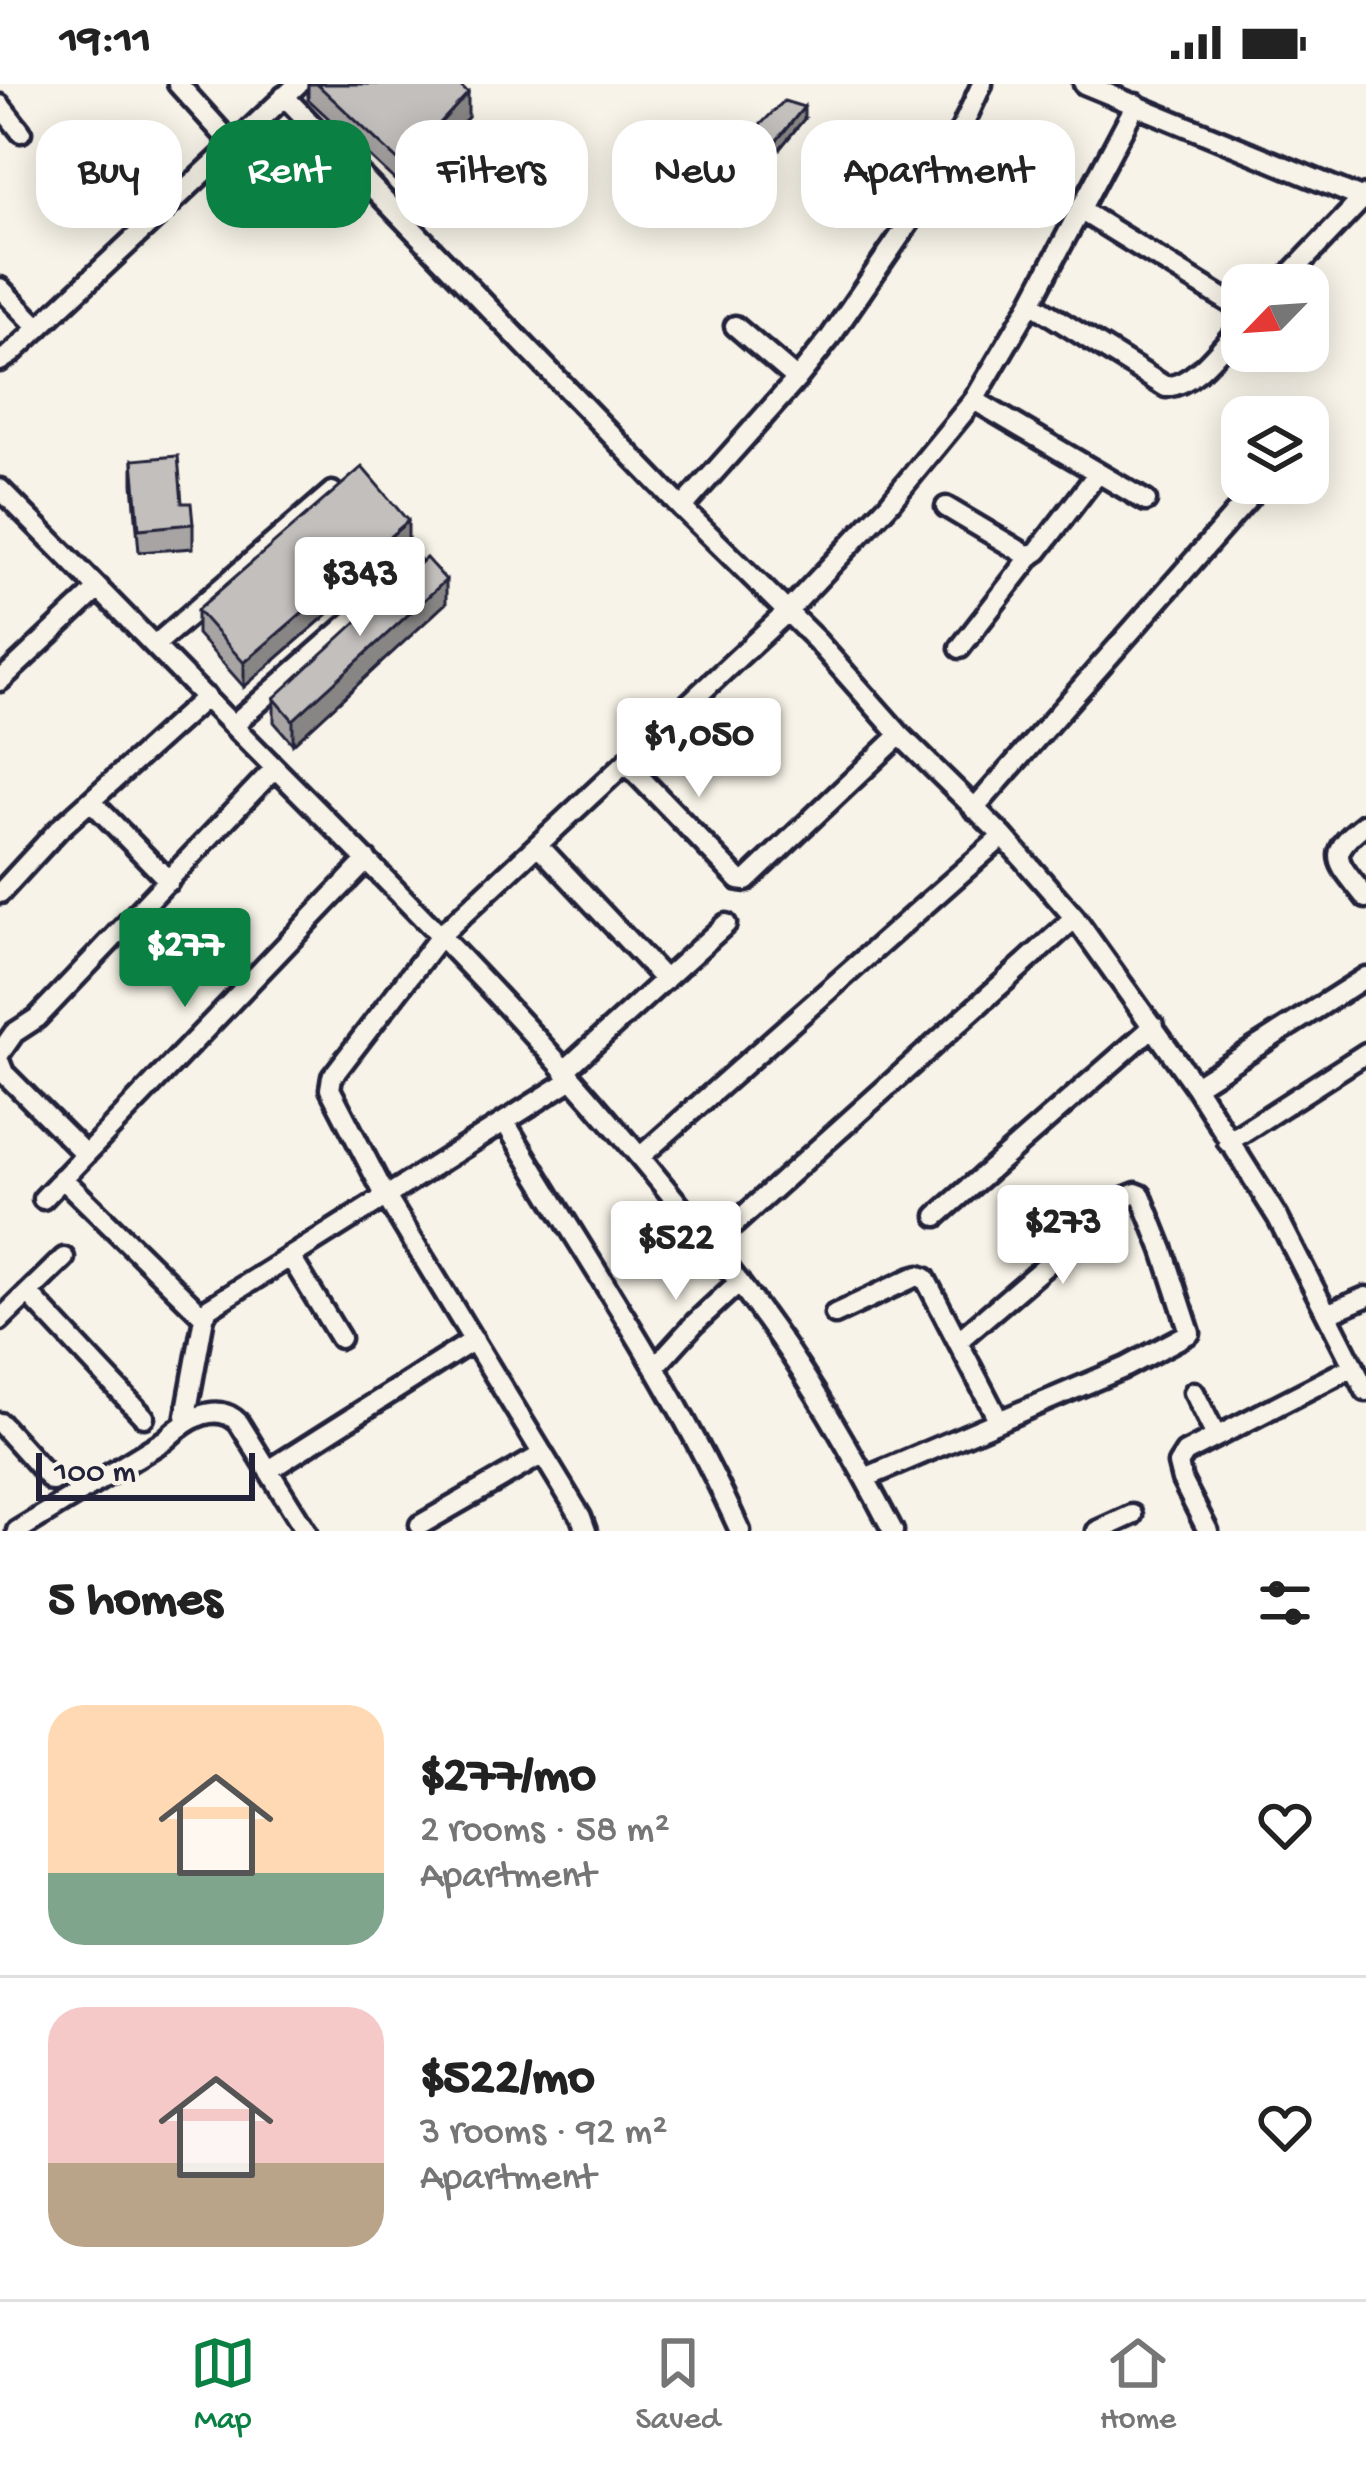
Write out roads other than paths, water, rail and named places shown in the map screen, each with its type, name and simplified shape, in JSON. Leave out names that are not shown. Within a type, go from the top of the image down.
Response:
[{"type":"street","points":[[178,84],[211,120]]},
{"type":"street","points":[[682,508],[829,339],[937,182],[982,84]]},
{"type":"street","points":[[1084,84],[1365,198],[1301,264]]},
{"type":"street","points":[[261,120],[291,90],[682,508],[816,640],[900,736],[1003,836],[1075,918],[1195,1086],[1277,1218],[1366,1391]]},
{"type":"street","points":[[586,1531],[386,1196],[330,1089],[332,1077],[441,935],[786,613],[888,505],[974,400],[1136,104]]},
{"type":"street","points":[[0,105],[21,132]]},
{"type":"street","points":[[4,362],[206,173]]},
{"type":"street","points":[[1080,211],[1221,297]]},
{"type":"street","points":[[0,288],[39,328]]},
{"type":"street","points":[[1031,303],[1166,388],[1193,376],[1221,347]]},
{"type":"street","points":[[735,326],[797,379]]},
{"type":"street","points":[[974,400],[1146,501]]},
{"type":"street","points":[[960,648],[1098,473]]},
{"type":"street","points":[[0,489],[441,935],[641,1156],[776,1333],[893,1531]]},
{"type":"street","points":[[155,645],[332,492]]},
{"type":"street","points":[[974,808],[1243,504]]},
{"type":"street","points":[[946,507],[1032,555]]},
{"type":"street","points":[[233,725],[412,568]]},
{"type":"street","points":[[0,681],[99,588]]},
{"type":"street","points":[[0,893],[58,830],[206,697]]},
{"type":"street","points":[[626,764],[739,880],[746,881],[900,736]]},
{"type":"street","points":[[0,1053],[14,1033],[37,1018],[275,768]]},
{"type":"street","points":[[91,801],[169,880]]},
{"type":"street","points":[[1366,823],[1341,844],[1338,855],[1366,898]]},
{"type":"street","points":[[641,1156],[1003,836]]},
{"type":"street","points":[[538,845],[665,980]]},
{"type":"street","points":[[43,1198],[367,860]]},
{"type":"street","points":[[710,1246],[1075,918]]},
{"type":"street","points":[[185,1421],[208,1308],[505,1122],[568,1075],[726,924]]},
{"type":"street","points":[[1195,1086],[1366,977]]},
{"type":"street","points":[[937,1216],[1154,1026]]},
{"type":"street","points":[[1228,1142],[1366,1053]]},
{"type":"street","points":[[0,1064],[85,1154]]},
{"type":"street","points":[[505,1122],[656,1366],[740,1531]]},
{"type":"street","points":[[62,1178],[204,1317]]},
{"type":"street","points":[[865,1478],[1126,1367],[1190,1333],[1141,1195],[1126,1197],[958,1341]]},
{"type":"street","points":[[290,1256],[340,1338]]},
{"type":"street","points":[[0,1320],[64,1258]]},
{"type":"street","points":[[835,1314],[919,1276],[925,1278],[999,1421]]},
{"type":"street","points":[[656,1366],[739,1282]]},
{"type":"street","points":[[28,1292],[144,1417]]},
{"type":"street","points":[[1329,1313],[1366,1297]]},
{"type":"street","points":[[269,1470],[474,1340]]},
{"type":"street","points":[[1208,1531],[1181,1480],[1178,1464],[1185,1454],[1354,1366]]},
{"type":"street","points":[[1194,1392],[1216,1436]]},
{"type":"street","points":[[17,1531],[165,1439],[185,1421],[221,1412],[233,1416],[306,1531]]},
{"type":"street","points":[[0,1423],[52,1481]]},
{"type":"street","points":[[420,1525],[543,1454]]},
{"type":"street","points":[[1097,1531],[1132,1515]]}]
